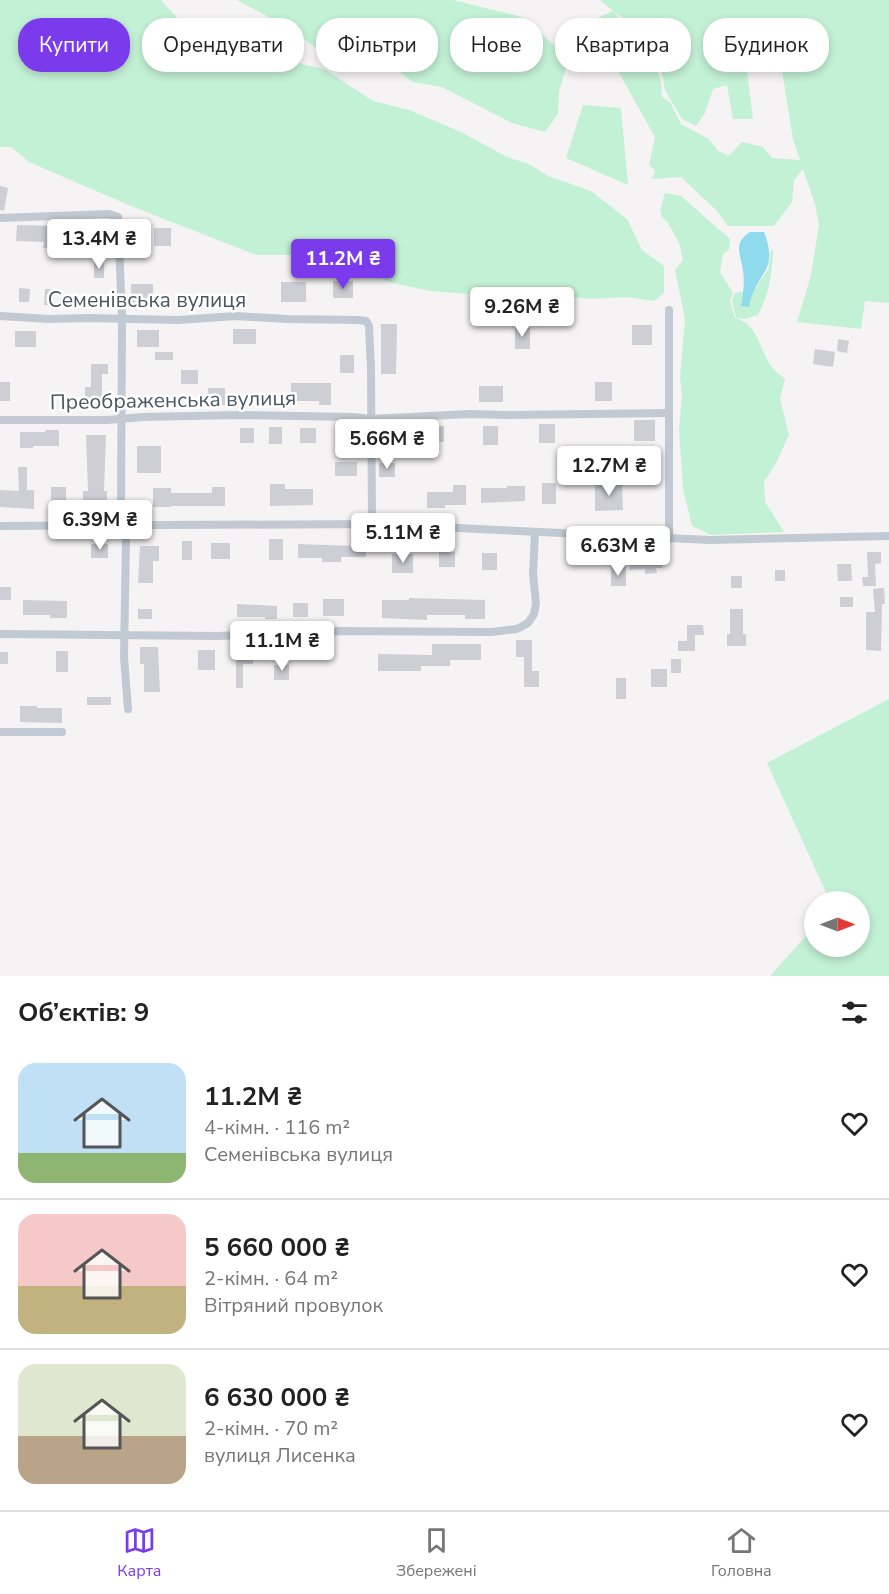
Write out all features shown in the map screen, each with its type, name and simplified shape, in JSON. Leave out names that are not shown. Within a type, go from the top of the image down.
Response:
[{"type":"street","points":[[0,218],[109,214],[118,217],[122,318],[122,510],[126,538],[124,636],[128,709]]},
{"type":"street","points":[[669,310],[669,538]]},
{"type":"street","name":"Семенівська вулиця","points":[[0,316],[49,319],[178,320],[236,316],[366,321],[369,326],[371,358],[371,419]]},
{"type":"street","name":"Преображенська вулиця","points":[[0,420],[123,419],[239,414],[371,419],[469,414],[509,416],[669,414]]},
{"type":"street","points":[[371,419],[372,524]]},
{"type":"street","points":[[0,526],[372,524],[710,540],[889,536]]},
{"type":"street","points":[[0,634],[217,636],[342,631],[491,632],[517,629],[528,623],[537,603],[533,574],[535,532]]},
{"type":"street","points":[[0,732],[62,732]]},
{"type":"green space","points":[[0,0],[161,0],[177,18],[142,18],[142,72],[304,72],[304,65],[316,67],[316,72],[329,72],[373,101],[409,110],[461,132],[507,157],[529,164],[548,176],[591,191],[627,219],[642,250],[664,266],[664,293],[654,301],[627,297],[591,299],[431,291],[392,283],[338,259],[304,255],[256,255],[131,206],[29,162],[11,147],[0,147]]},
{"type":"green space","points":[[237,0],[453,0],[522,17],[450,18],[450,72],[543,72],[543,35],[555,46],[555,72],[565,72],[559,91],[558,114],[545,132],[512,123],[442,87],[413,82],[400,72],[438,72],[438,18],[316,18],[316,48],[304,39],[304,18],[271,18]]},
{"type":"green space","points":[[600,0],[889,0],[889,303],[865,301],[861,329],[797,322],[811,275],[819,224],[803,169],[794,180],[792,202],[774,226],[728,226],[717,211],[681,177],[652,179],[655,170],[649,165],[655,137],[619,72],[658,72],[661,80],[662,97],[670,102],[681,124],[709,139],[718,151],[729,156],[742,142],[763,147],[772,158],[800,160],[793,139],[782,72],[829,72],[829,18],[703,18],[703,72],[747,72],[753,119],[733,119],[727,85],[713,89],[705,113],[696,126],[682,119],[665,90],[662,72],[691,72],[691,18],[623,18]]},
{"type":"green space","points":[[613,11],[619,18],[597,18]]},
{"type":"green space","points":[[583,105],[621,108],[628,185],[566,158]]},
{"type":"green space","points":[[665,193],[681,196],[730,239],[729,250],[723,254],[720,272],[733,293],[730,301],[735,318],[749,326],[754,332],[771,366],[785,379],[780,399],[789,435],[764,482],[765,502],[784,532],[711,535],[692,526],[683,489],[679,429],[682,396],[680,377],[685,319],[675,270],[683,260],[679,243],[660,210]]},
{"type":"green space","points":[[771,249],[773,251],[769,284],[758,315],[745,319],[736,318],[732,301],[735,293],[744,291],[741,306],[749,307],[752,293],[768,270]]},
{"type":"green space","points":[[889,699],[889,976],[770,976],[804,938],[804,957],[870,957],[870,891],[825,891],[767,763]]},
{"type":"water","points":[[750,232],[764,232],[769,256],[768,265],[756,286],[749,307],[741,306],[744,280],[739,245],[744,236]]},
{"type":"building","points":[[0,186],[8,188],[4,211],[0,210]]},
{"type":"building","points":[[17,225],[59,226],[58,248],[43,248],[44,242],[16,241]]},
{"type":"building","points":[[154,228],[171,228],[171,246],[154,246]]},
{"type":"building","points":[[76,232],[91,232],[91,246],[76,246]]},
{"type":"building","points":[[94,261],[104,261],[104,278],[94,278]]},
{"type":"building","points":[[333,281],[353,281],[353,298],[333,298]]},
{"type":"building","points":[[281,282],[306,282],[306,302],[281,302]]},
{"type":"building","points":[[131,284],[153,284],[153,304],[131,304]]},
{"type":"building","points":[[19,288],[30,289],[29,302],[19,302]]},
{"type":"building","points":[[45,289],[54,289],[53,305],[44,305]]},
{"type":"building","points":[[381,324],[397,324],[396,374],[381,374]]},
{"type":"building","points":[[632,325],[652,325],[652,345],[632,345]]},
{"type":"building","points":[[515,327],[530,328],[530,349],[515,349]]},
{"type":"building","points":[[233,329],[256,329],[256,344],[233,344]]},
{"type":"building","points":[[137,330],[159,330],[159,347],[137,347]]},
{"type":"building","points":[[15,331],[36,331],[36,347],[15,347]]},
{"type":"building","points":[[838,339],[849,341],[847,353],[837,351]]},
{"type":"building","points":[[815,349],[835,352],[833,367],[813,364]]},
{"type":"building","points":[[155,352],[173,352],[173,360],[155,360]]},
{"type":"building","points":[[340,355],[354,355],[354,373],[340,373]]},
{"type":"building","points":[[91,364],[108,364],[108,374],[102,374],[102,402],[85,402],[85,387],[91,387]]},
{"type":"building","points":[[181,370],[198,370],[198,384],[181,384]]},
{"type":"building","points":[[0,382],[10,382],[10,401],[0,401]]},
{"type":"building","points":[[595,382],[612,382],[612,401],[595,401]]},
{"type":"building","points":[[291,383],[331,383],[331,405],[319,405],[319,401],[291,401]]},
{"type":"building","points":[[479,386],[503,386],[503,402],[479,402]]},
{"type":"building","points":[[208,388],[225,388],[225,405],[208,405]]},
{"type":"building","points":[[634,420],[655,420],[655,441],[634,441]]},
{"type":"building","points":[[539,424],[555,424],[555,443],[539,443]]},
{"type":"building","points":[[444,426],[444,442],[414,442],[414,449],[401,449],[401,427]]},
{"type":"building","points":[[483,426],[498,426],[498,445],[483,445]]},
{"type":"building","points":[[269,427],[282,427],[282,444],[269,444]]},
{"type":"building","points":[[240,428],[254,428],[254,443],[240,443]]},
{"type":"building","points":[[300,428],[316,428],[316,443],[300,443]]},
{"type":"building","points":[[341,428],[358,428],[358,445],[341,445]]},
{"type":"building","points":[[45,430],[59,430],[59,446],[20,448],[20,432],[45,432]]},
{"type":"building","points":[[86,435],[106,435],[104,491],[107,491],[107,505],[83,505],[83,491],[88,491]]},
{"type":"building","points":[[137,446],[161,446],[161,473],[137,473]]},
{"type":"building","points":[[335,462],[357,462],[357,476],[335,476]]},
{"type":"building","points":[[379,463],[395,463],[395,477],[379,477]]},
{"type":"building","points":[[18,467],[27,467],[27,490],[34,490],[34,509],[0,507],[0,490],[19,491]]},
{"type":"building","points":[[542,483],[556,483],[556,504],[542,504]]},
{"type":"building","points":[[595,483],[622,483],[623,510],[595,511]]},
{"type":"building","points":[[270,484],[285,484],[285,489],[313,489],[313,505],[270,506]]},
{"type":"building","points":[[453,485],[466,485],[466,505],[427,508],[427,492],[453,492]]},
{"type":"building","points":[[507,486],[525,486],[525,501],[481,503],[481,488],[507,488]]},
{"type":"building","points":[[51,487],[66,487],[66,506],[51,506]]},
{"type":"building","points":[[212,487],[225,487],[225,506],[153,507],[153,488],[171,488],[171,493],[212,493]]},
{"type":"building","points":[[269,539],[283,539],[283,560],[269,560]]},
{"type":"building","points":[[182,541],[192,541],[192,560],[182,560]]},
{"type":"building","points":[[355,541],[366,541],[366,557],[341,557],[341,562],[322,562],[322,558],[298,558],[298,544],[355,546]]},
{"type":"building","points":[[211,543],[230,543],[230,559],[211,559]]},
{"type":"building","points":[[91,544],[108,544],[108,558],[91,558]]},
{"type":"building","points":[[140,546],[159,546],[159,561],[153,561],[153,583],[138,583]]},
{"type":"building","points":[[439,552],[455,552],[455,567],[439,567]]},
{"type":"building","points":[[867,552],[881,552],[881,563],[875,564],[876,586],[863,586],[862,577],[868,577]]},
{"type":"building","points":[[482,553],[497,553],[497,570],[482,570]]},
{"type":"building","points":[[392,554],[413,554],[413,573],[392,573]]},
{"type":"building","points":[[662,561],[663,568],[656,568],[657,573],[645,574],[645,569],[630,570],[629,562]]},
{"type":"building","points":[[837,564],[851,564],[852,581],[838,581]]},
{"type":"building","points":[[611,567],[626,567],[626,586],[611,586]]},
{"type":"building","points":[[775,570],[785,570],[785,581],[775,581]]},
{"type":"building","points":[[731,576],[742,576],[742,588],[731,588]]},
{"type":"building","points":[[0,587],[11,587],[11,600],[0,600]]},
{"type":"building","points":[[884,588],[881,651],[866,650],[866,612],[875,612],[873,589]]},
{"type":"building","points":[[840,597],[853,597],[853,607],[840,607]]},
{"type":"building","points":[[409,598],[485,600],[485,619],[465,619],[465,615],[427,615],[427,620],[382,618],[382,600],[409,600]]},
{"type":"building","points":[[323,599],[344,599],[344,616],[323,616]]},
{"type":"building","points":[[23,600],[67,601],[67,618],[50,618],[50,615],[23,615]]},
{"type":"building","points":[[293,603],[308,603],[308,617],[293,617]]},
{"type":"building","points":[[237,604],[277,606],[277,619],[237,617]]},
{"type":"building","points":[[138,609],[152,609],[152,619],[138,619]]},
{"type":"building","points":[[730,609],[743,609],[743,634],[746,634],[746,646],[727,646],[727,634],[730,634]]},
{"type":"building","points":[[687,625],[703,625],[704,635],[695,635],[695,651],[678,651],[678,641],[687,641]]},
{"type":"building","points":[[516,640],[532,640],[532,671],[539,671],[539,687],[524,687],[524,657],[516,657]]},
{"type":"building","points":[[432,644],[481,644],[481,660],[450,660],[450,666],[421,666],[421,671],[378,671],[378,654],[432,655]]},
{"type":"building","points":[[236,645],[253,645],[253,664],[243,664],[243,688],[236,688]]},
{"type":"building","points":[[140,647],[158,647],[160,692],[144,692],[144,664],[140,664]]},
{"type":"building","points":[[198,650],[215,650],[215,670],[198,670]]},
{"type":"building","points":[[56,651],[68,651],[68,672],[56,672]]},
{"type":"building","points":[[0,652],[8,652],[8,664],[0,664]]},
{"type":"building","points":[[671,659],[681,659],[681,673],[671,673]]},
{"type":"building","points":[[274,665],[289,665],[289,680],[274,680]]},
{"type":"building","points":[[651,669],[667,669],[667,687],[651,687]]},
{"type":"building","points":[[616,678],[626,678],[626,699],[616,699]]},
{"type":"building","points":[[87,697],[111,697],[111,705],[87,705]]},
{"type":"building","points":[[20,706],[62,708],[62,723],[20,722]]}]
